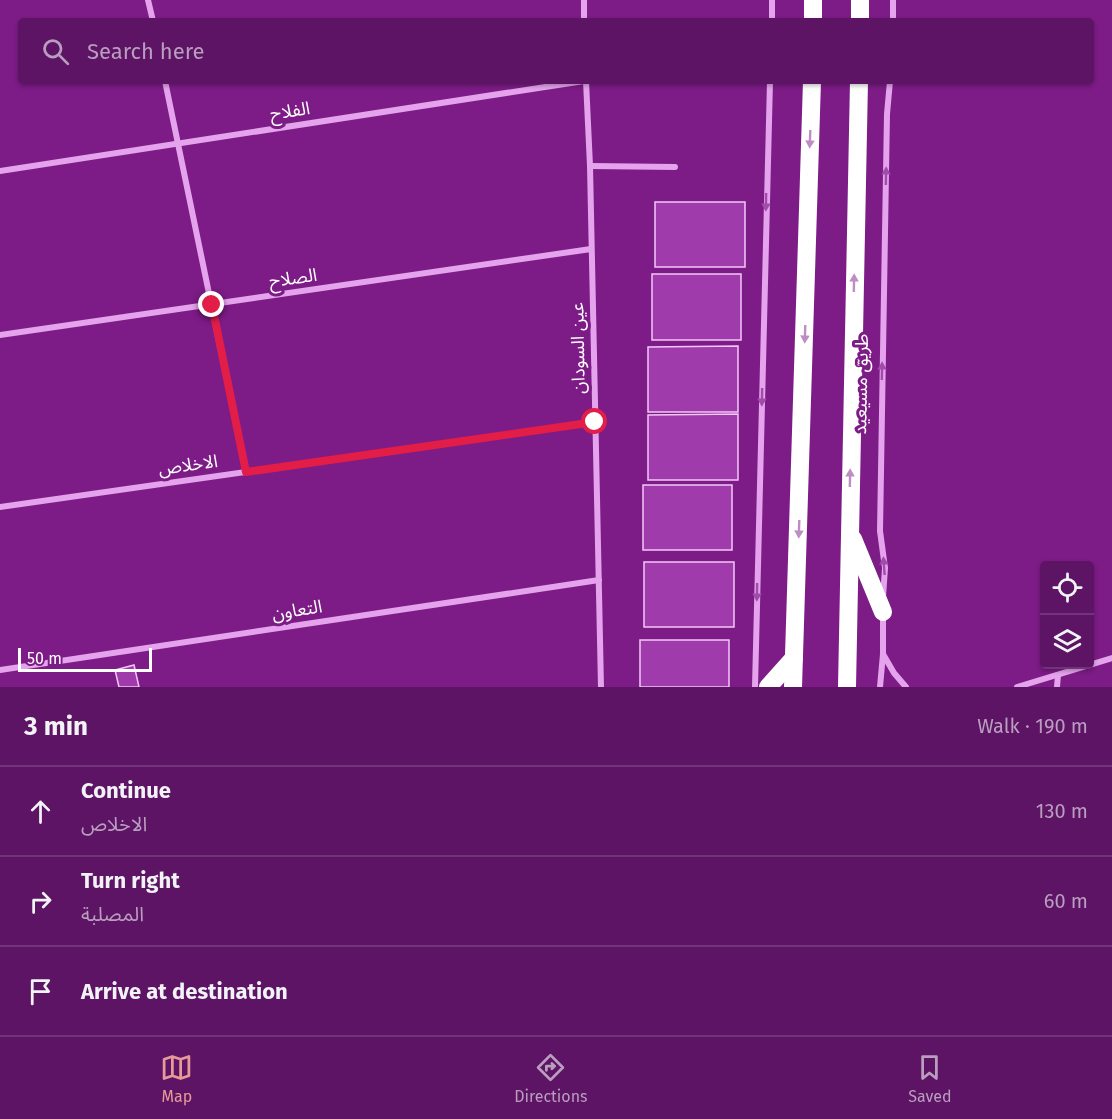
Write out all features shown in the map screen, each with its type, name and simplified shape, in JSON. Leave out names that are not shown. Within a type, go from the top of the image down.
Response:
[{"type":"highway","points":[[813,0],[813,18]]},
{"type":"highway","points":[[860,0],[860,18]]},
{"type":"highway","points":[[794,687],[812,84]]},
{"type":"highway","name":"طريق مسيعيد","points":[[847,687],[859,84]]},
{"type":"highway","points":[[849,526],[867,577],[883,612]]},
{"type":"highway","points":[[768,687],[794,658]]},
{"type":"street","points":[[148,0],[152,18]]},
{"type":"street","points":[[584,0],[584,18]]},
{"type":"street","points":[[772,0],[772,18]]},
{"type":"street","points":[[893,0],[893,18]]},
{"type":"street","points":[[166,84],[246,472]]},
{"type":"street","name":"الفلاح","points":[[0,171],[566,84]]},
{"type":"street","name":"عين السودان","points":[[585,84],[590,166],[601,687]]},
{"type":"street","points":[[755,687],[770,84]]},
{"type":"street","name":"طريق مسيعيد","points":[[880,687],[885,568],[880,531],[883,307],[887,114],[891,84]]},
{"type":"street","points":[[590,166],[675,167]]},
{"type":"street","name":"الصلاح","points":[[0,335],[591,249]]},
{"type":"street","name":"الاخلاص","points":[[0,507],[595,422]]},
{"type":"street","name":"التعاون","points":[[0,670],[599,580]]},
{"type":"street","points":[[883,654],[894,673],[906,687]]},
{"type":"street","points":[[1017,687],[1112,658]]},
{"type":"street","points":[[1057,687],[1058,675]]},
{"type":"building","points":[[655,202],[745,202],[745,267],[655,267]]},
{"type":"building","points":[[652,274],[741,274],[741,340],[652,340]]},
{"type":"building","points":[[738,346],[738,412],[648,412],[648,347]]},
{"type":"building","points":[[738,414],[738,480],[648,480],[648,415]]},
{"type":"building","points":[[643,485],[732,485],[732,550],[643,550]]},
{"type":"building","points":[[644,562],[734,562],[734,627],[644,627]]},
{"type":"building","points":[[640,640],[729,640],[729,687],[640,687]]},
{"type":"building","points":[[134,665],[139,687],[119,687],[115,670]]},
{"type":"route","points":[[212,305],[246,472],[595,422]]}]
